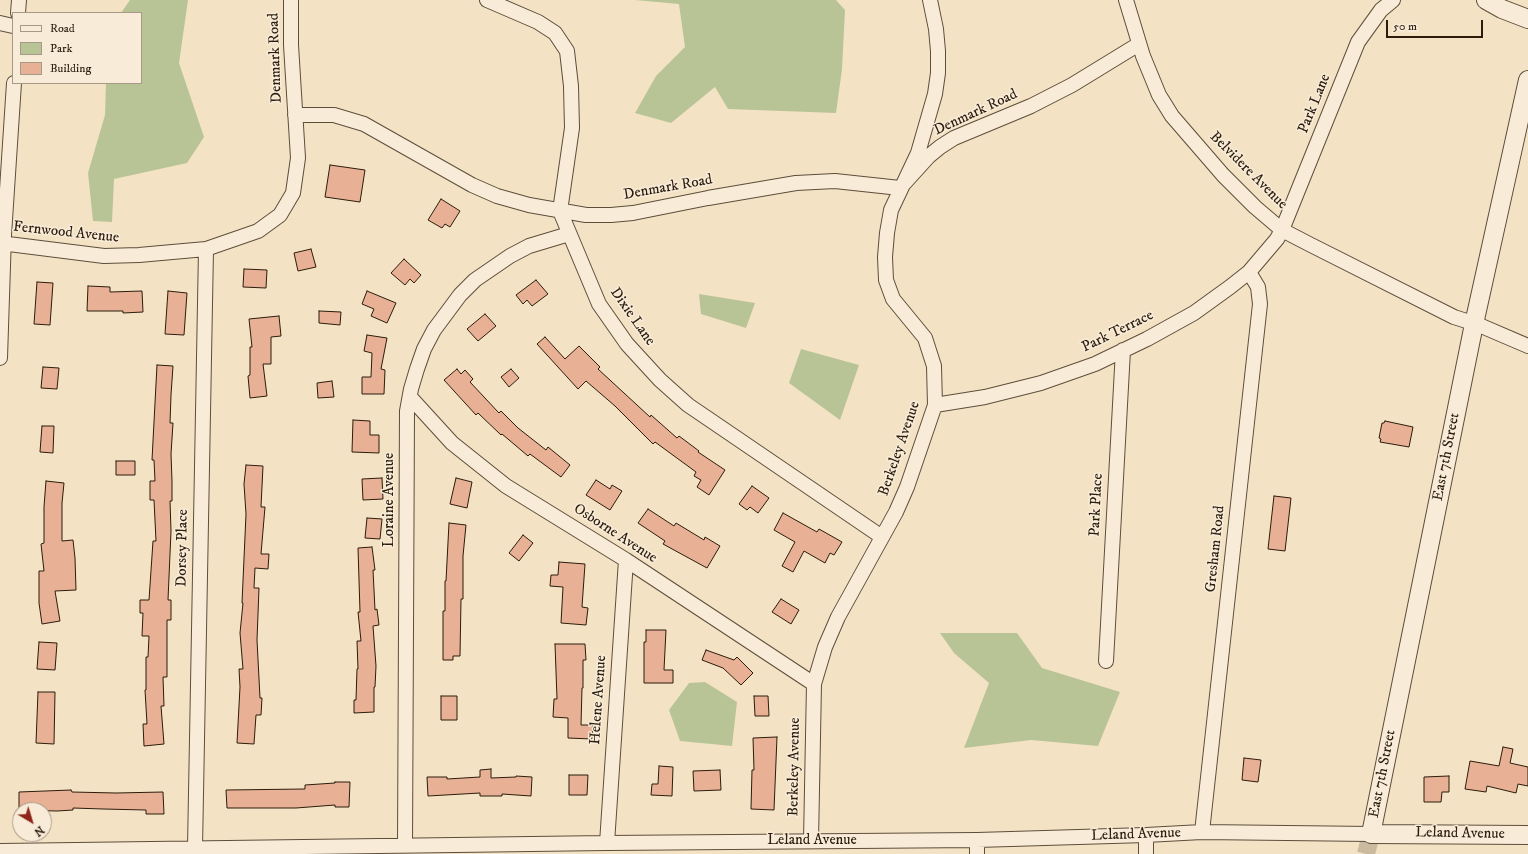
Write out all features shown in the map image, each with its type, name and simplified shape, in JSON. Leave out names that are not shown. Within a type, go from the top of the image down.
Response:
[{"type":"street","points":[[18,12],[19,0]]},
{"type":"street","name":"Denmark Road","points":[[291,0],[291,45],[295,115],[334,115],[364,124],[472,185],[497,196],[529,205],[586,215],[633,213],[796,183],[835,181],[900,188],[929,156],[954,138],[1031,106],[1072,85],[1139,44]]},
{"type":"street","name":"Dixie Lane","points":[[487,0],[538,22],[555,33],[567,51],[572,86],[572,128],[560,211],[599,304],[627,344],[660,380],[688,405],[882,537]]},
{"type":"street","name":"Berkeley Avenue","points":[[810,841],[814,684],[825,647],[838,617],[896,512],[907,487],[935,405],[934,366],[925,338],[893,298],[886,280],[885,256],[891,210],[900,188],[918,153],[930,116],[935,94],[938,73],[938,51],[936,29],[930,0]]},
{"type":"street","name":"Belvidere Avenue","points":[[1126,0],[1143,56],[1159,95],[1172,116],[1223,175],[1255,207],[1282,230],[1454,317],[1528,346]]},
{"type":"street","name":"Park Lane","points":[[1282,230],[1358,42],[1381,10],[1393,0]]},
{"type":"street","points":[[1486,0],[1502,9],[1528,19]]},
{"type":"street","points":[[0,23],[12,26]]},
{"type":"street","name":"East 7th Street","points":[[1371,834],[1474,324],[1528,80]]},
{"type":"street","points":[[0,358],[2,244],[14,84]]},
{"type":"street","name":"Fernwood Avenue","points":[[2,244],[104,256],[139,255],[206,249],[258,230],[280,215],[293,193],[298,158],[295,115]]},
{"type":"street","name":"Park Terrace","points":[[935,405],[985,397],[1041,383],[1095,364],[1147,339],[1194,313],[1249,272],[1277,239],[1282,230]]},
{"type":"street","name":"Loraine Avenue","points":[[406,845],[407,418],[417,368],[424,348],[434,330],[460,295],[475,280],[510,256],[529,246],[569,234]]},
{"type":"street","name":"Dorsey Place","points":[[194,848],[206,249]]},
{"type":"street","name":"Gresham Road","points":[[1202,832],[1260,304],[1258,287],[1249,272]]},
{"type":"street","name":"Park Place","points":[[1106,661],[1123,350]]},
{"type":"street","name":"Osborne Avenue","points":[[410,397],[452,443],[506,486],[626,560],[814,684]]},
{"type":"street","name":"Helene Avenue","points":[[607,843],[626,560]]},
{"type":"street","name":"Leland Avenue","points":[[0,851],[111,852],[194,848],[810,841],[977,847],[1202,832],[1528,835]]},
{"type":"street","points":[[1146,835],[1146,854]]},
{"type":"green space","points":[[130,0],[188,0],[179,63],[204,137],[187,163],[114,179],[112,222],[93,221],[88,173],[105,115],[106,84],[142,84],[142,12],[122,12]]},
{"type":"green space","points":[[635,0],[836,0],[845,10],[842,69],[836,113],[728,109],[715,87],[671,123],[635,113],[656,76],[685,47],[679,4]]},
{"type":"green space","points":[[699,294],[755,303],[746,328],[701,314]]},
{"type":"green space","points":[[801,349],[859,365],[840,420],[789,383]]},
{"type":"green space","points":[[940,633],[1017,633],[1042,668],[1120,692],[1098,746],[1031,740],[964,748],[989,683],[954,653]]},
{"type":"green space","points":[[705,682],[737,702],[732,746],[680,741],[669,710],[689,683]]},
{"type":"building","points":[[330,165],[365,170],[360,202],[325,197]]},
{"type":"building","points":[[441,199],[460,211],[450,227],[445,224],[442,228],[428,220]]},
{"type":"building","points":[[311,249],[316,267],[298,271],[294,253]]},
{"type":"building","points":[[404,259],[421,275],[414,283],[410,279],[405,285],[391,273]]},
{"type":"building","points":[[244,269],[267,270],[266,288],[243,287]]},
{"type":"building","points":[[536,280],[548,294],[532,306],[527,300],[523,304],[516,295]]},
{"type":"building","points":[[37,282],[53,283],[50,325],[34,324]]},
{"type":"building","points":[[88,286],[110,287],[110,292],[142,291],[143,312],[123,313],[123,311],[87,311]]},
{"type":"building","points":[[168,291],[187,293],[184,335],[165,334]]},
{"type":"building","points":[[367,291],[396,303],[387,323],[371,316],[374,309],[362,304]]},
{"type":"building","points":[[319,311],[341,312],[340,325],[319,323]]},
{"type":"building","points":[[485,314],[496,326],[478,341],[467,329]]},
{"type":"building","points":[[279,316],[281,336],[271,337],[271,364],[263,364],[267,396],[250,398],[248,376],[250,375],[250,347],[252,347],[249,319]]},
{"type":"building","points":[[367,335],[387,338],[381,369],[385,370],[384,394],[362,394],[362,377],[371,377],[372,353],[364,351]]},
{"type":"building","points":[[545,337],[565,359],[579,346],[600,367],[598,369],[650,417],[651,415],[677,438],[679,436],[699,451],[698,452],[725,470],[709,495],[697,487],[701,480],[694,476],[696,472],[655,442],[653,444],[615,406],[586,381],[578,389],[537,344]]},
{"type":"building","points":[[157,365],[173,366],[170,423],[173,423],[171,454],[172,501],[170,501],[171,531],[168,600],[171,600],[171,620],[167,620],[167,677],[163,677],[164,706],[161,706],[164,744],[144,746],[143,724],[147,724],[145,690],[146,657],[148,657],[149,636],[142,636],[143,613],[140,613],[140,600],[149,600],[153,541],[156,541],[154,500],[150,500],[150,481],[155,481],[154,460],[152,460]]},
{"type":"building","points":[[43,367],[59,368],[57,389],[41,388]]},
{"type":"building","points":[[457,369],[461,374],[465,370],[473,379],[470,382],[499,413],[501,411],[518,428],[546,450],[548,447],[570,465],[561,477],[530,454],[528,456],[502,434],[501,435],[478,413],[476,415],[444,380]]},
{"type":"building","points":[[511,369],[519,378],[509,387],[501,377]]},
{"type":"building","points":[[332,381],[334,397],[318,398],[317,383]]},
{"type":"building","points":[[353,420],[370,421],[370,435],[379,435],[379,453],[352,452]]},
{"type":"building","points":[[1385,421],[1413,427],[1409,447],[1380,442],[1381,439],[1379,438],[1382,423]]},
{"type":"building","points":[[42,426],[54,426],[53,453],[40,452]]},
{"type":"building","points":[[116,461],[135,461],[135,475],[116,475]]},
{"type":"building","points":[[246,465],[263,466],[261,507],[265,507],[261,554],[269,554],[268,569],[255,568],[254,588],[259,588],[257,640],[260,698],[262,698],[261,715],[256,715],[254,744],[237,743],[240,687],[239,669],[243,669],[240,633],[243,603],[246,514],[244,484]]},
{"type":"building","points":[[382,478],[383,499],[363,500],[362,479]]},
{"type":"building","points":[[456,478],[472,482],[467,508],[450,504]]},
{"type":"building","points":[[596,480],[610,489],[612,485],[622,491],[610,510],[586,495]]},
{"type":"building","points":[[46,481],[64,483],[62,503],[62,541],[73,540],[76,590],[55,591],[60,621],[42,624],[39,603],[39,571],[44,571],[41,544],[44,543]]},
{"type":"building","points":[[752,486],[769,498],[758,513],[750,507],[747,510],[739,504]]},
{"type":"building","points":[[1274,496],[1291,498],[1285,551],[1268,549]]},
{"type":"building","points":[[648,509],[674,526],[676,523],[704,540],[705,537],[720,546],[707,568],[663,544],[665,541],[638,523]]},
{"type":"building","points":[[783,513],[817,532],[819,529],[842,542],[834,555],[830,553],[825,563],[804,551],[793,572],[782,566],[795,542],[774,530]]},
{"type":"building","points":[[367,518],[382,519],[380,539],[365,538]]},
{"type":"building","points":[[449,523],[466,525],[463,556],[463,599],[461,599],[460,656],[453,656],[453,660],[443,660],[443,611],[445,611],[445,581]]},
{"type":"building","points":[[523,535],[533,543],[519,561],[509,553]]},
{"type":"building","points":[[372,547],[375,570],[373,570],[375,610],[377,609],[379,625],[373,626],[376,666],[374,712],[354,713],[358,669],[357,641],[361,641],[358,612],[360,612],[358,548]]},
{"type":"building","points":[[559,562],[585,564],[582,607],[588,608],[586,625],[561,623],[563,587],[550,586],[551,575],[558,575]]},
{"type":"building","points":[[781,599],[799,610],[791,624],[772,612]]},
{"type":"building","points":[[646,630],[666,630],[664,670],[673,670],[673,683],[644,683],[644,642],[646,642]]},
{"type":"building","points":[[39,642],[57,643],[55,670],[37,669]]},
{"type":"building","points":[[555,644],[585,644],[586,660],[583,660],[581,725],[593,725],[592,739],[568,738],[568,718],[553,717],[554,699],[557,699]]},
{"type":"building","points":[[706,650],[734,660],[737,657],[753,673],[741,685],[723,668],[702,660]]},
{"type":"building","points":[[38,692],[55,692],[54,744],[36,743]]},
{"type":"building","points":[[441,696],[457,696],[457,720],[441,720]]},
{"type":"building","points":[[754,696],[768,696],[769,716],[755,716]]},
{"type":"building","points":[[777,737],[774,810],[751,809],[752,770],[754,770],[753,738]]},
{"type":"building","points":[[1503,747],[1513,749],[1510,763],[1528,767],[1528,786],[1518,784],[1516,793],[1487,786],[1486,792],[1465,789],[1470,761],[1499,766]]},
{"type":"building","points":[[1244,758],[1261,760],[1258,782],[1242,780]]},
{"type":"building","points":[[659,766],[673,767],[672,796],[651,795],[652,784],[658,784]]},
{"type":"building","points":[[491,769],[491,778],[516,776],[532,777],[531,796],[502,794],[502,796],[480,796],[480,793],[428,796],[427,777],[447,777],[447,779],[480,777],[480,770]]},
{"type":"building","points":[[720,770],[721,790],[694,791],[693,771]]},
{"type":"building","points":[[569,775],[588,775],[587,795],[569,795]]},
{"type":"building","points":[[1449,776],[1449,792],[1442,792],[1441,802],[1424,802],[1424,777]]},
{"type":"building","points":[[350,782],[349,807],[335,807],[335,805],[296,808],[227,808],[226,790],[305,789],[305,785]]},
{"type":"building","points":[[71,790],[72,792],[116,793],[163,792],[164,814],[146,814],[146,810],[73,808],[73,810],[52,811],[52,802],[19,802],[19,792]]},
{"type":"tunnel","points":[[1366,854],[1371,834]]}]
